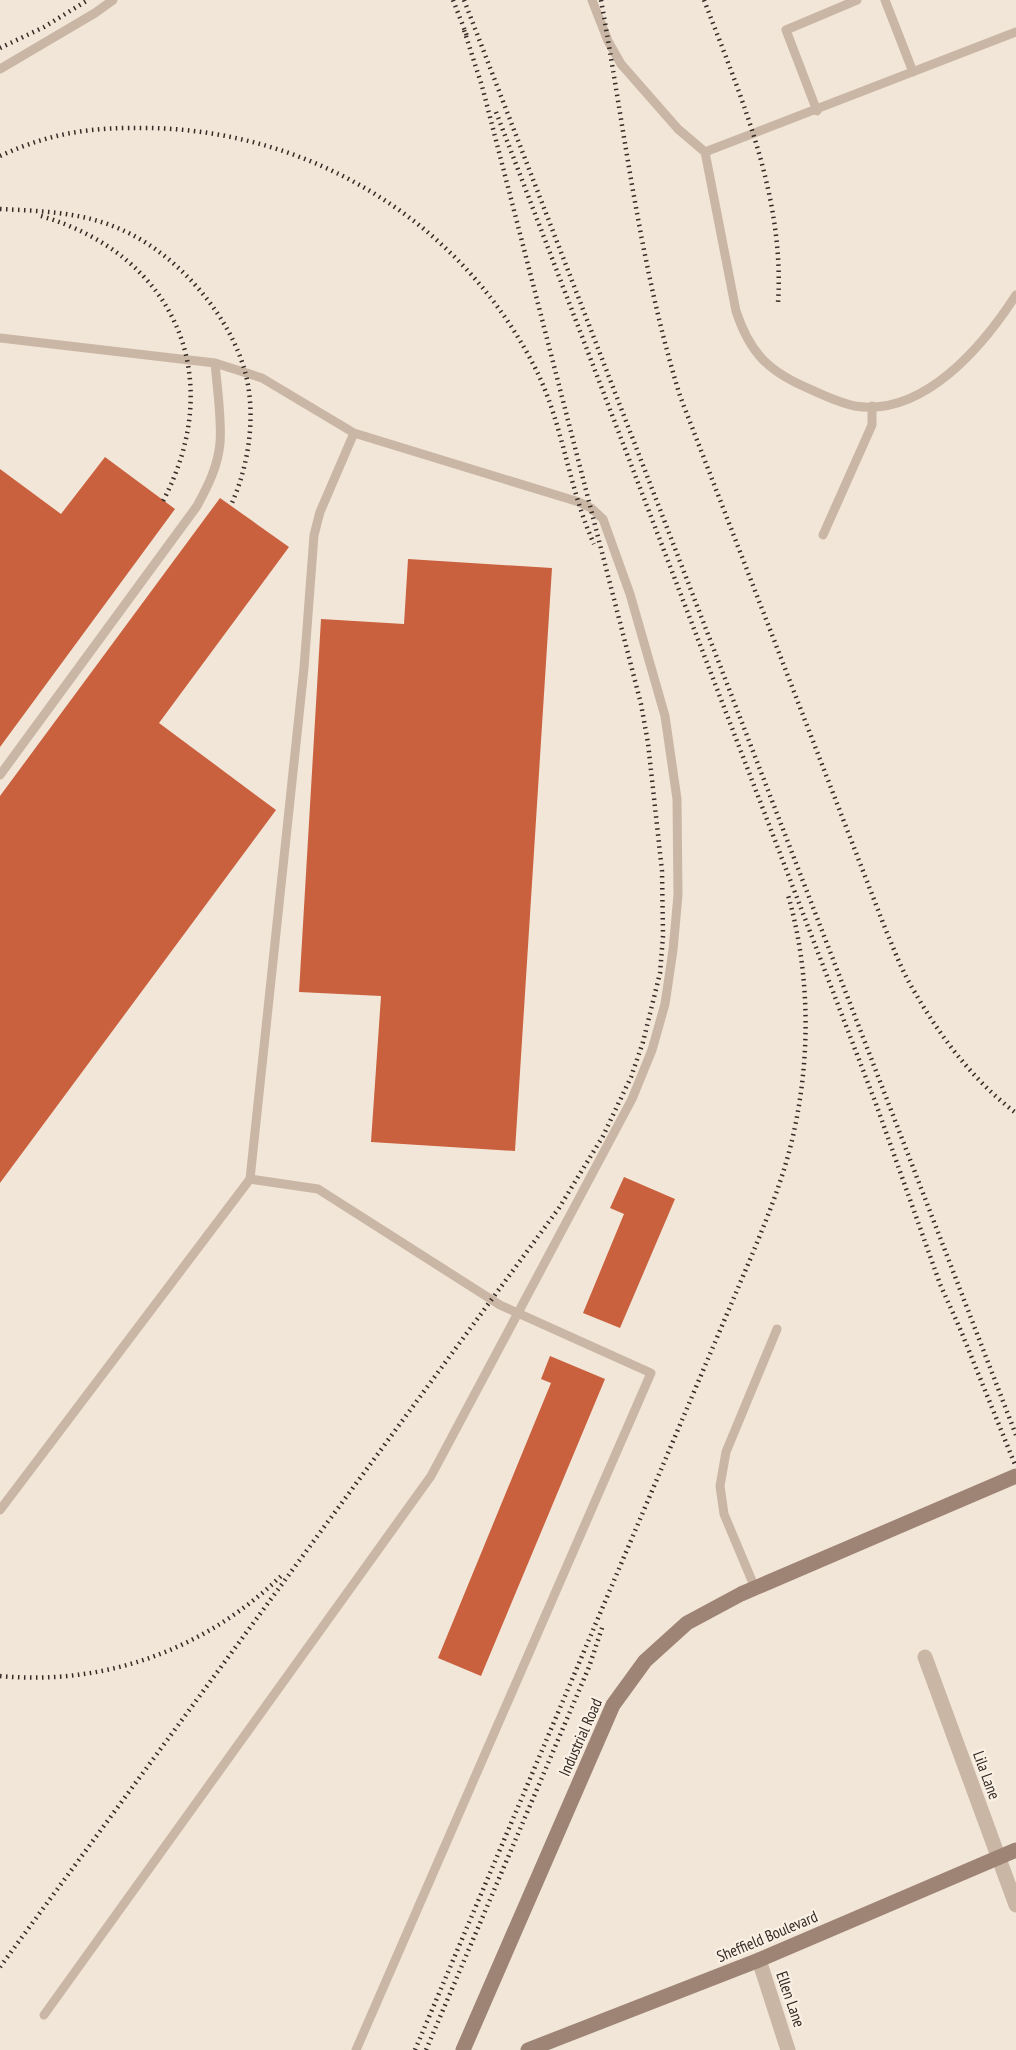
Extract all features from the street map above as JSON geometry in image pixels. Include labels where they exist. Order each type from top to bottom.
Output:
[{"type":"street","name":"Industrial Road","points":[[463,2050],[613,1705],[645,1661],[687,1623],[755,1588],[1016,1476]]},
{"type":"street","name":"Lila Lane","points":[[925,1657],[1016,1905]]},
{"type":"street","name":"Sheffield Boulevard","points":[[528,2050],[759,1960],[1016,1850]]},
{"type":"street","name":"Ellen Lane","points":[[759,1960],[788,2050]]},
{"type":"lane","points":[[0,69],[113,0]]},
{"type":"lane","points":[[592,0],[608,41],[621,64],[678,129],[705,152],[736,311],[743,333],[755,352],[770,367],[801,386],[855,406],[872,406],[908,398],[932,387],[968,358],[999,322],[1016,295]]},
{"type":"lane","points":[[817,111],[786,30],[857,0]]},
{"type":"lane","points":[[885,0],[913,72]]},
{"type":"lane","points":[[705,152],[817,111],[1016,32]]},
{"type":"lane","points":[[0,338],[215,363],[262,378],[354,433],[579,502],[598,514],[606,525],[630,594],[665,716],[677,799],[678,895],[665,1004],[651,1050],[632,1099],[431,1476],[44,2015]]},
{"type":"lane","points":[[0,775],[197,506],[208,485],[216,464],[220,442],[215,363]]},
{"type":"lane","points":[[823,535],[872,425],[872,406]]},
{"type":"lane","points":[[0,1510],[4,1497],[250,1179],[304,668],[314,535],[320,512],[354,433]]},
{"type":"lane","points":[[250,1179],[318,1189],[516,1314],[651,1373],[356,2050]]},
{"type":"lane","points":[[755,1588],[724,1514],[720,1486],[726,1452],[777,1329]]},
{"type":"building","points":[[105,457],[175,509],[0,747],[0,469],[61,514]]},
{"type":"building","points":[[220,498],[289,547],[159,723],[276,810],[0,1183],[0,796]]},
{"type":"building","points":[[408,559],[552,568],[515,1151],[371,1142],[381,996],[299,992],[321,619],[404,624]]},
{"type":"building","points":[[624,1177],[675,1199],[620,1328],[583,1313],[624,1214],[610,1208]]},
{"type":"building","points":[[550,1356],[605,1379],[481,1676],[438,1658],[551,1383],[541,1379]]},
{"type":"railway","points":[[0,48],[44,27],[88,0]]},
{"type":"railway","points":[[453,0],[467,36]]},
{"type":"railway","points":[[464,0],[1016,1435]]},
{"type":"railway","points":[[601,0],[644,249],[654,298],[680,396],[903,970],[932,1020],[956,1054],[984,1085],[1016,1113]]},
{"type":"railway","points":[[704,0],[746,111],[767,186],[775,225],[778,303]]},
{"type":"railway","points":[[0,1967],[559,1208],[603,1136],[631,1077],[643,1042],[660,973],[663,936],[662,871],[648,743],[641,704],[482,86],[464,30]]},
{"type":"railway","points":[[496,112],[876,1104],[940,1284],[1016,1467]]},
{"type":"railway","points":[[0,156],[37,141],[91,130],[150,128],[209,133],[266,146],[321,166],[372,192],[419,225],[462,265],[500,310],[542,382],[558,428],[577,499],[594,544]]},
{"type":"railway","points":[[0,209],[46,212],[106,223],[142,240],[163,255],[202,293],[232,338],[242,361],[248,385],[251,416],[248,447],[237,491],[231,505]]},
{"type":"railway","points":[[41,216],[87,234],[126,260],[156,291],[177,327],[188,367],[190,410],[182,455],[163,501]]},
{"type":"railway","points":[[415,2050],[749,1262],[779,1184],[799,1106],[806,1015],[801,954],[788,895]]},
{"type":"railway","points":[[0,1676],[39,1678],[78,1675],[115,1668],[152,1657],[220,1624],[252,1602],[281,1576]]},
{"type":"railway","points":[[426,2050],[589,1667],[603,1625]]}]
